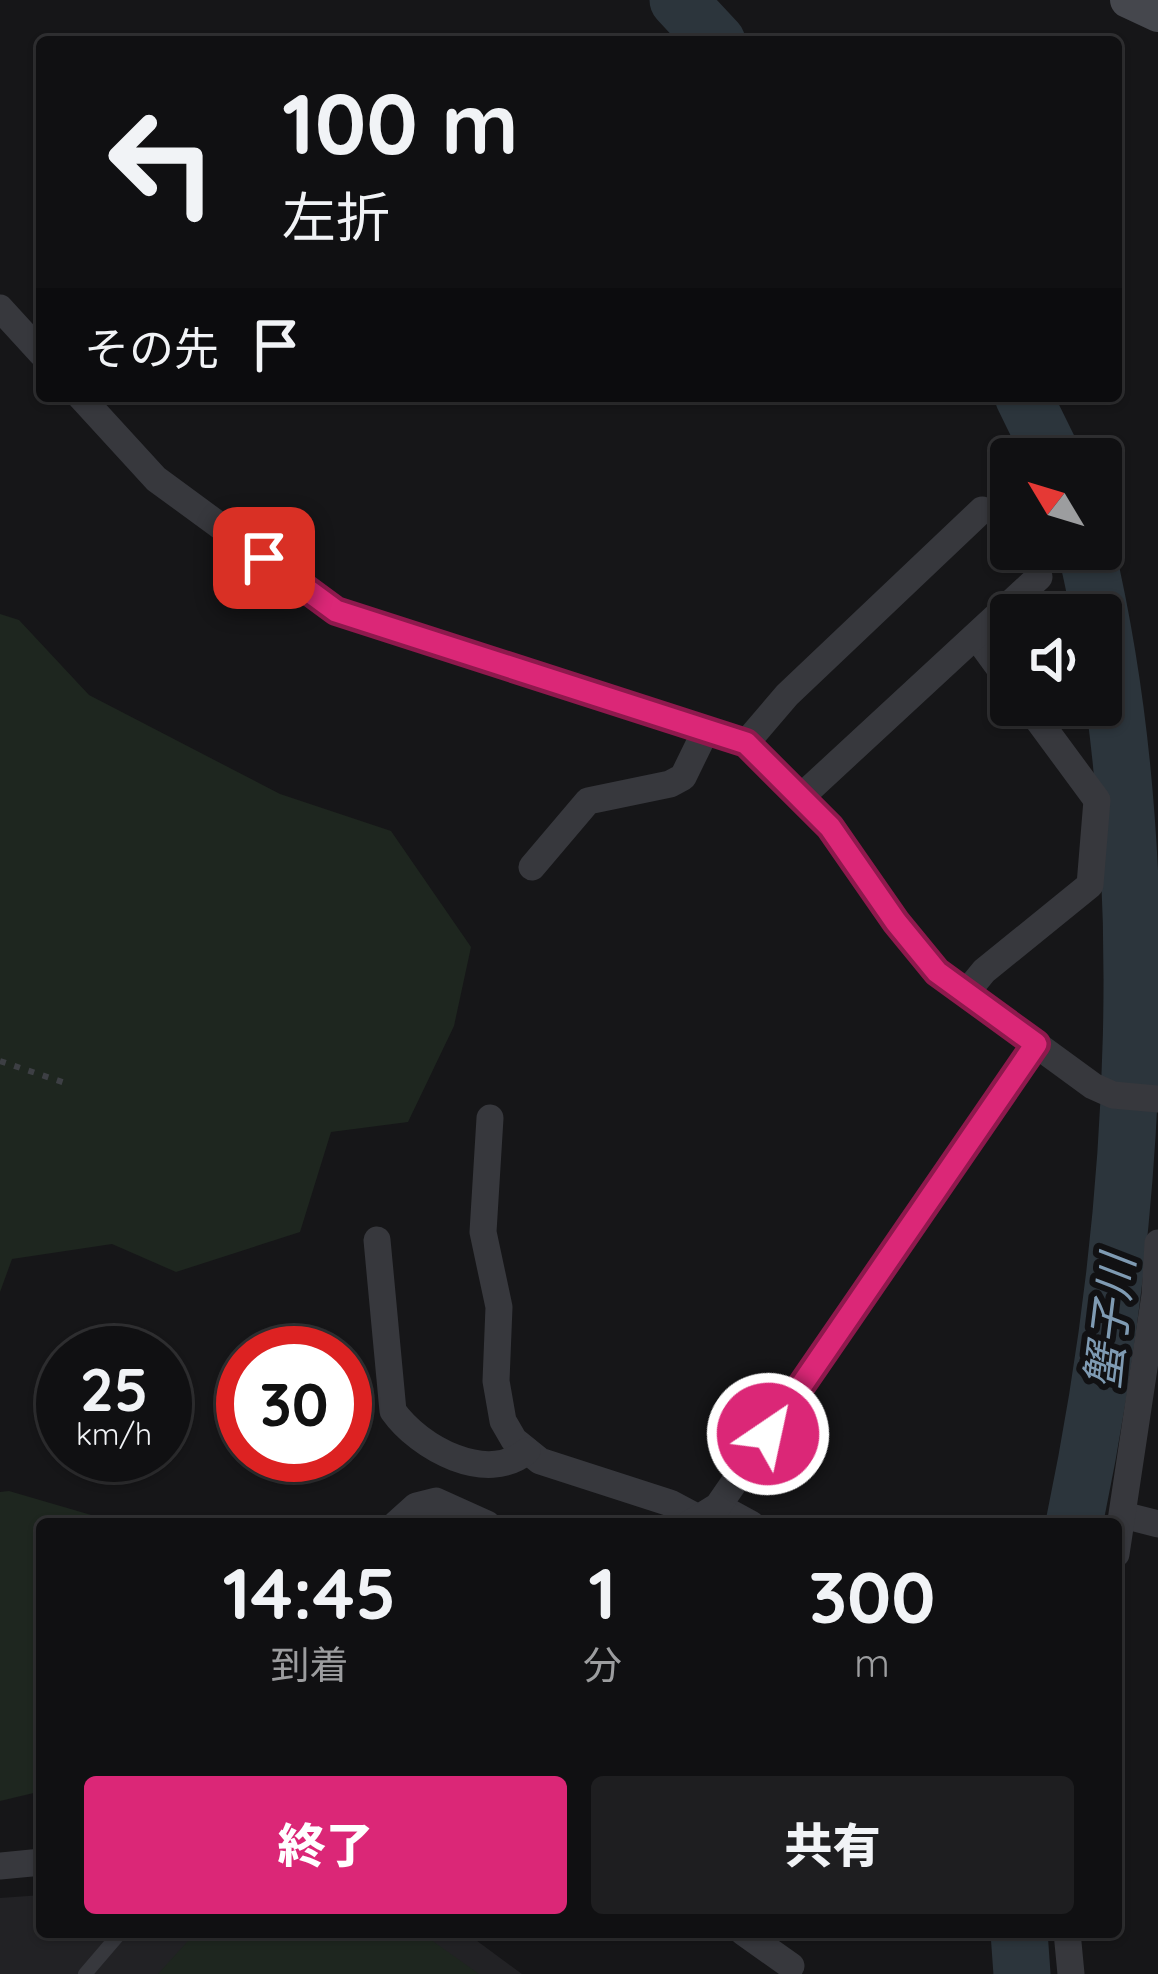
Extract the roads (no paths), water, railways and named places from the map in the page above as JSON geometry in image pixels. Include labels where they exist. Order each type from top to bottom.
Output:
[{"type":"main road","points":[[1128,0],[1158,14]]},
{"type":"street","points":[[0,308],[36,347]]},
{"type":"street","points":[[85,402],[156,479],[336,611],[746,743],[830,827],[937,972],[1093,1086],[1113,1095],[1158,1099]]},
{"type":"street","points":[[746,743],[787,695],[982,510]]},
{"type":"street","points":[[801,797],[1039,577]]},
{"type":"street","points":[[976,636],[990,655]]},
{"type":"street","points":[[966,993],[984,970],[1090,885],[1097,800],[1042,726]]},
{"type":"street","points":[[532,867],[588,801],[670,784],[682,777],[706,730]]},
{"type":"street","points":[[490,1118],[483,1232],[499,1307],[496,1381],[503,1421],[514,1441],[541,1461],[610,1481],[702,1518],[1036,1044]]},
{"type":"street","points":[[377,1240],[393,1411],[400,1422],[428,1446],[478,1463],[496,1467],[527,1451]]},
{"type":"street","points":[[1122,1521],[1158,1243]]},
{"type":"street","points":[[403,1518],[416,1506],[436,1501],[474,1518]]},
{"type":"street","points":[[1123,1515],[1158,1524]]},
{"type":"street","points":[[0,1866],[36,1863]]},
{"type":"street","points":[[751,1938],[791,1966]]},
{"type":"street","points":[[1068,1938],[1071,1974]]},
{"type":"lane","points":[[85,1974],[116,1938]]},
{"type":"waterway","name":"蟹子川","points":[[678,0],[711,36]]},
{"type":"waterway","name":"蟹子川","points":[[1026,402],[1044,438]]},
{"type":"waterway","points":[[1075,1518],[1113,1284],[1131,1035],[1124,788],[1109,667],[1090,570]]},
{"type":"waterway","name":"蟹子川","points":[[1019,1938],[1022,1974]]}]
